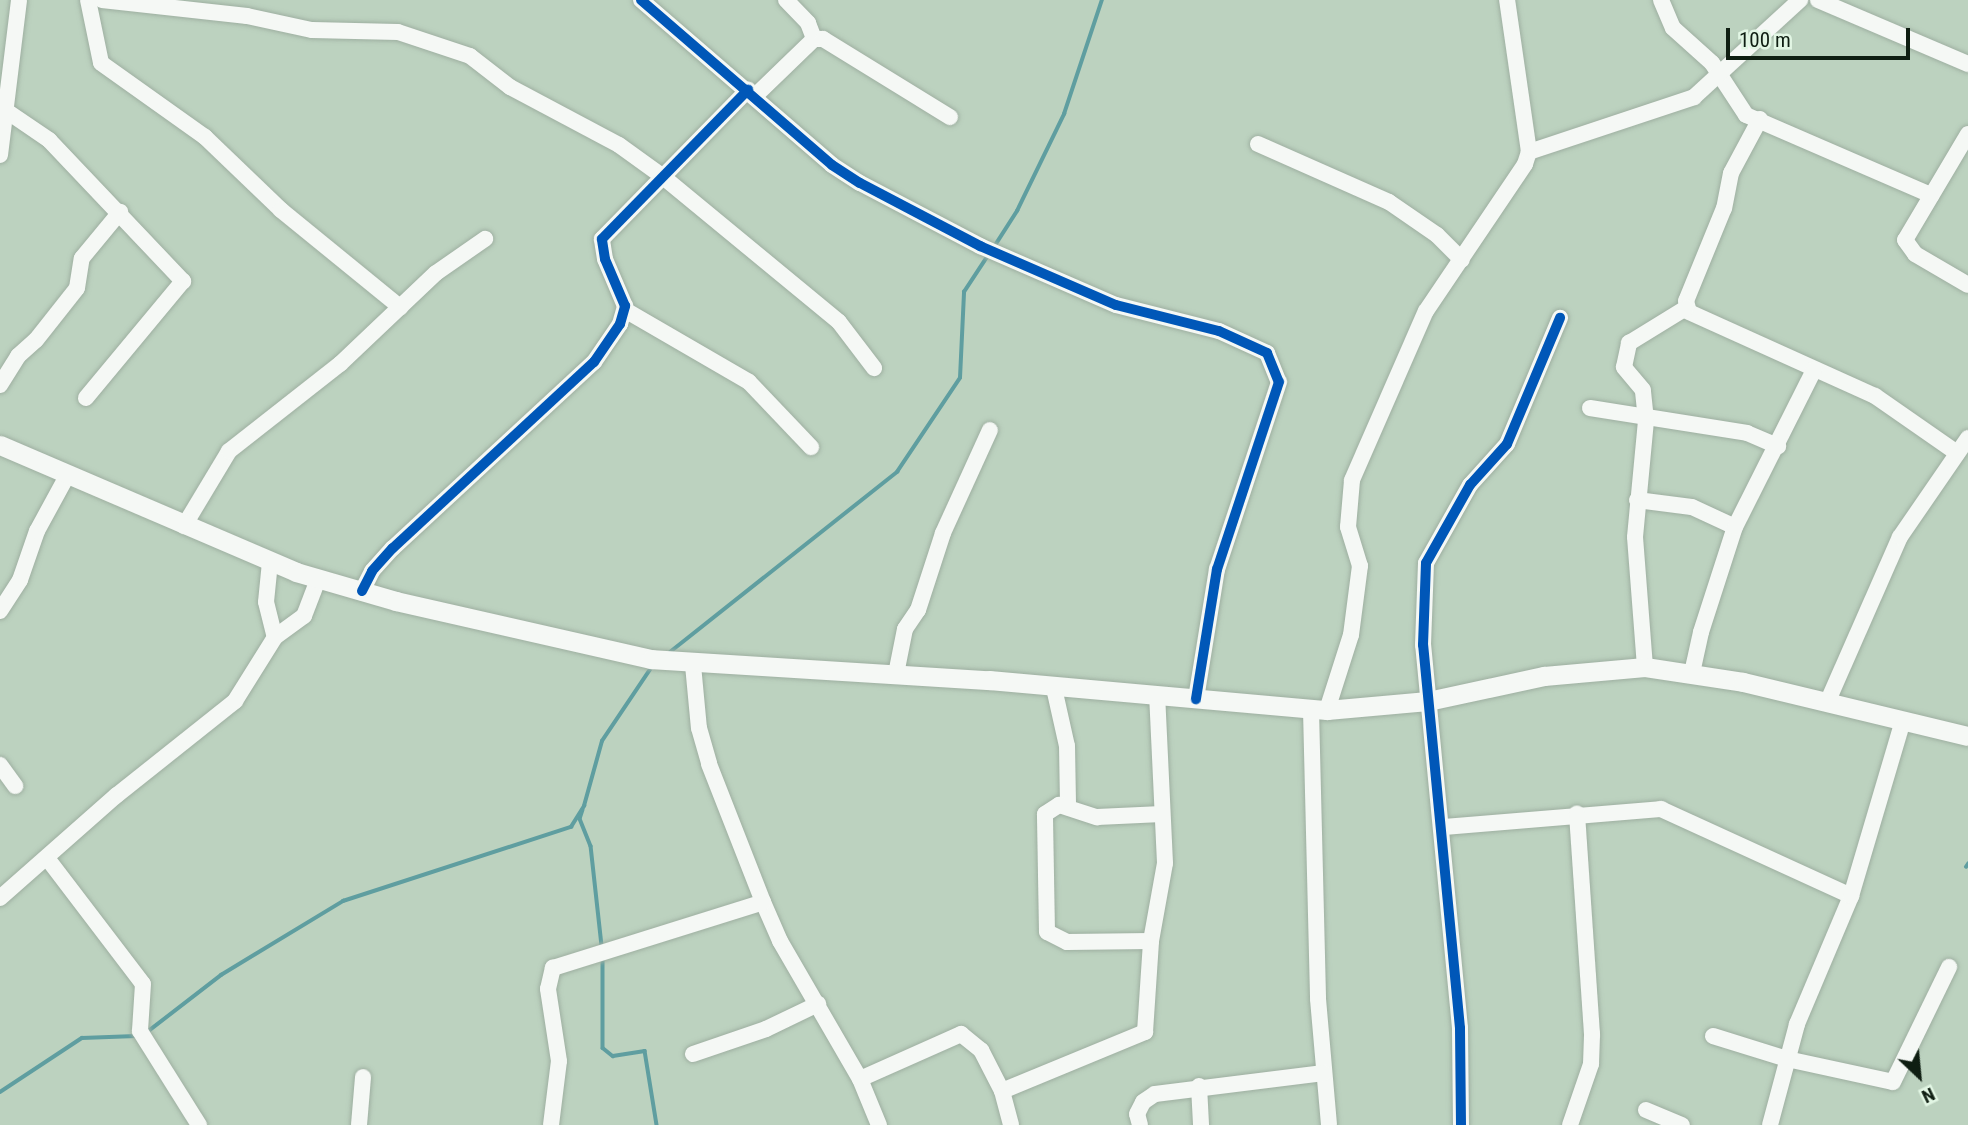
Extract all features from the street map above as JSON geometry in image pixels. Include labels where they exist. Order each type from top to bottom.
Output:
[{"type":"main road","points":[[0,445],[184,526],[318,579],[651,659],[693,664],[896,674],[1319,710],[1428,701],[1544,676],[1644,667],[1692,673],[1968,736]]},
{"type":"street","points":[[0,155],[8,112],[19,0]]},
{"type":"street","points":[[88,0],[101,63],[205,137],[281,210],[400,307]]},
{"type":"street","points":[[102,0],[247,16],[312,30],[398,32],[470,56],[510,87],[619,145],[662,176],[839,322],[874,368]]},
{"type":"street","points":[[641,0],[832,164],[980,246],[1116,305],[1250,341],[1274,363],[1279,382],[1277,393],[1217,569],[1196,699]]},
{"type":"street","points":[[786,0],[808,23],[814,38]]},
{"type":"street","points":[[1329,1125],[1312,853],[1319,710],[1351,635],[1360,566],[1348,527],[1352,480],[1426,311],[1525,164],[1529,152],[1507,0]]},
{"type":"street","points":[[1661,0],[1673,28],[1720,75],[1746,115],[1931,195]]},
{"type":"street","points":[[1529,152],[1672,108],[1709,87],[1800,0]]},
{"type":"street","points":[[1818,0],[1968,64]]},
{"type":"street","points":[[362,591],[368,577],[393,548],[594,362],[620,324],[625,310],[602,239],[662,176],[814,38]]},
{"type":"street","points":[[814,38],[833,43],[950,117]]},
{"type":"street","points":[[8,112],[49,140],[183,281],[86,398]]},
{"type":"street","points":[[1644,667],[1636,580],[1637,500],[1646,420],[1643,390],[1624,367],[1629,343],[1686,308],[1724,208],[1731,173],[1760,119]]},
{"type":"street","points":[[1968,134],[1905,240],[1915,254],[1968,285]]},
{"type":"street","points":[[1258,144],[1389,202],[1437,235],[1462,260]]},
{"type":"street","points":[[0,385],[18,356],[36,340],[78,288],[82,258],[120,212]]},
{"type":"street","points":[[184,526],[229,451],[340,364],[436,273],[485,239]]},
{"type":"street","points":[[1686,308],[1706,323],[1875,396],[1957,453]]},
{"type":"street","points":[[625,310],[750,382],[811,447]]},
{"type":"street","points":[[1461,1125],[1460,1028],[1443,827],[1423,645],[1426,563],[1470,485],[1507,444],[1560,318]]},
{"type":"street","points":[[1692,673],[1701,632],[1735,527],[1814,370]]},
{"type":"street","points":[[1590,408],[1646,420],[1747,433],[1778,446]]},
{"type":"street","points":[[896,674],[905,629],[918,610],[943,533],[990,430]]},
{"type":"street","points":[[1827,704],[1900,537],[1968,438]]},
{"type":"street","points":[[0,611],[20,580],[37,531],[67,476]]},
{"type":"street","points":[[1637,500],[1692,508],[1735,527]]},
{"type":"street","points":[[270,562],[266,602],[275,637]]},
{"type":"street","points":[[0,898],[235,701],[275,637],[304,616],[318,579]]},
{"type":"street","points":[[693,664],[693,691],[709,764],[763,902],[779,941],[860,1079],[879,1125]]},
{"type":"street","points":[[1054,688],[1067,746],[1068,805]]},
{"type":"street","points":[[1002,1091],[1098,1049],[1140,1037],[1145,1032],[1151,940],[1166,863],[1157,696]]},
{"type":"street","points":[[1770,1125],[1797,1024],[1851,896],[1902,721]]},
{"type":"street","points":[[0,765],[15,786]]},
{"type":"street","points":[[1151,940],[1067,942],[1047,932],[1045,814],[1051,807],[1068,805],[1097,817],[1162,814]]},
{"type":"street","points":[[1443,827],[1661,809],[1851,896]]},
{"type":"street","points":[[1570,1125],[1591,1063],[1592,1034],[1577,814]]},
{"type":"street","points":[[47,858],[143,984],[143,1036],[199,1125]]},
{"type":"street","points":[[551,1125],[559,1060],[548,989],[553,968],[763,902]]},
{"type":"street","points":[[1713,1036],[1787,1059],[1893,1082],[1949,967]]},
{"type":"street","points":[[693,1054],[765,1029],[818,1004]]},
{"type":"street","points":[[860,1079],[961,1034],[981,1050],[1002,1091],[1011,1125]]},
{"type":"street","points":[[1140,1125],[1137,1114],[1143,1102],[1155,1094],[1199,1086],[1324,1073]]},
{"type":"street","points":[[359,1125],[363,1077]]},
{"type":"street","points":[[1199,1086],[1201,1125]]},
{"type":"street","points":[[1646,1110],[1682,1125]]},
{"type":"waterway","points":[[994,247],[1017,211],[1064,114],[1102,0]]},
{"type":"waterway","points":[[670,652],[897,472],[960,378],[964,292],[989,254]]},
{"type":"waterway","points":[[146,1033],[221,975],[343,901],[571,827],[584,806],[602,741],[653,665]]},
{"type":"waterway","points":[[583,810],[580,819],[591,846],[602,946]]},
{"type":"waterway","points":[[603,957],[603,1048],[613,1056],[645,1051],[657,1125]]},
{"type":"waterway","points":[[0,1092],[82,1038],[136,1036]]},
{"type":"cycle path","points":[[641,0],[832,165],[860,183],[980,246],[1116,305],[1219,331],[1267,353],[1279,382],[1217,569],[1196,699]]},
{"type":"cycle path","points":[[362,591],[372,571],[393,548],[594,362],[620,324],[625,306],[605,259],[602,239],[748,90]]},
{"type":"cycle path","points":[[1461,1125],[1460,1028],[1423,645],[1426,563],[1470,485],[1507,444],[1560,318]]}]
